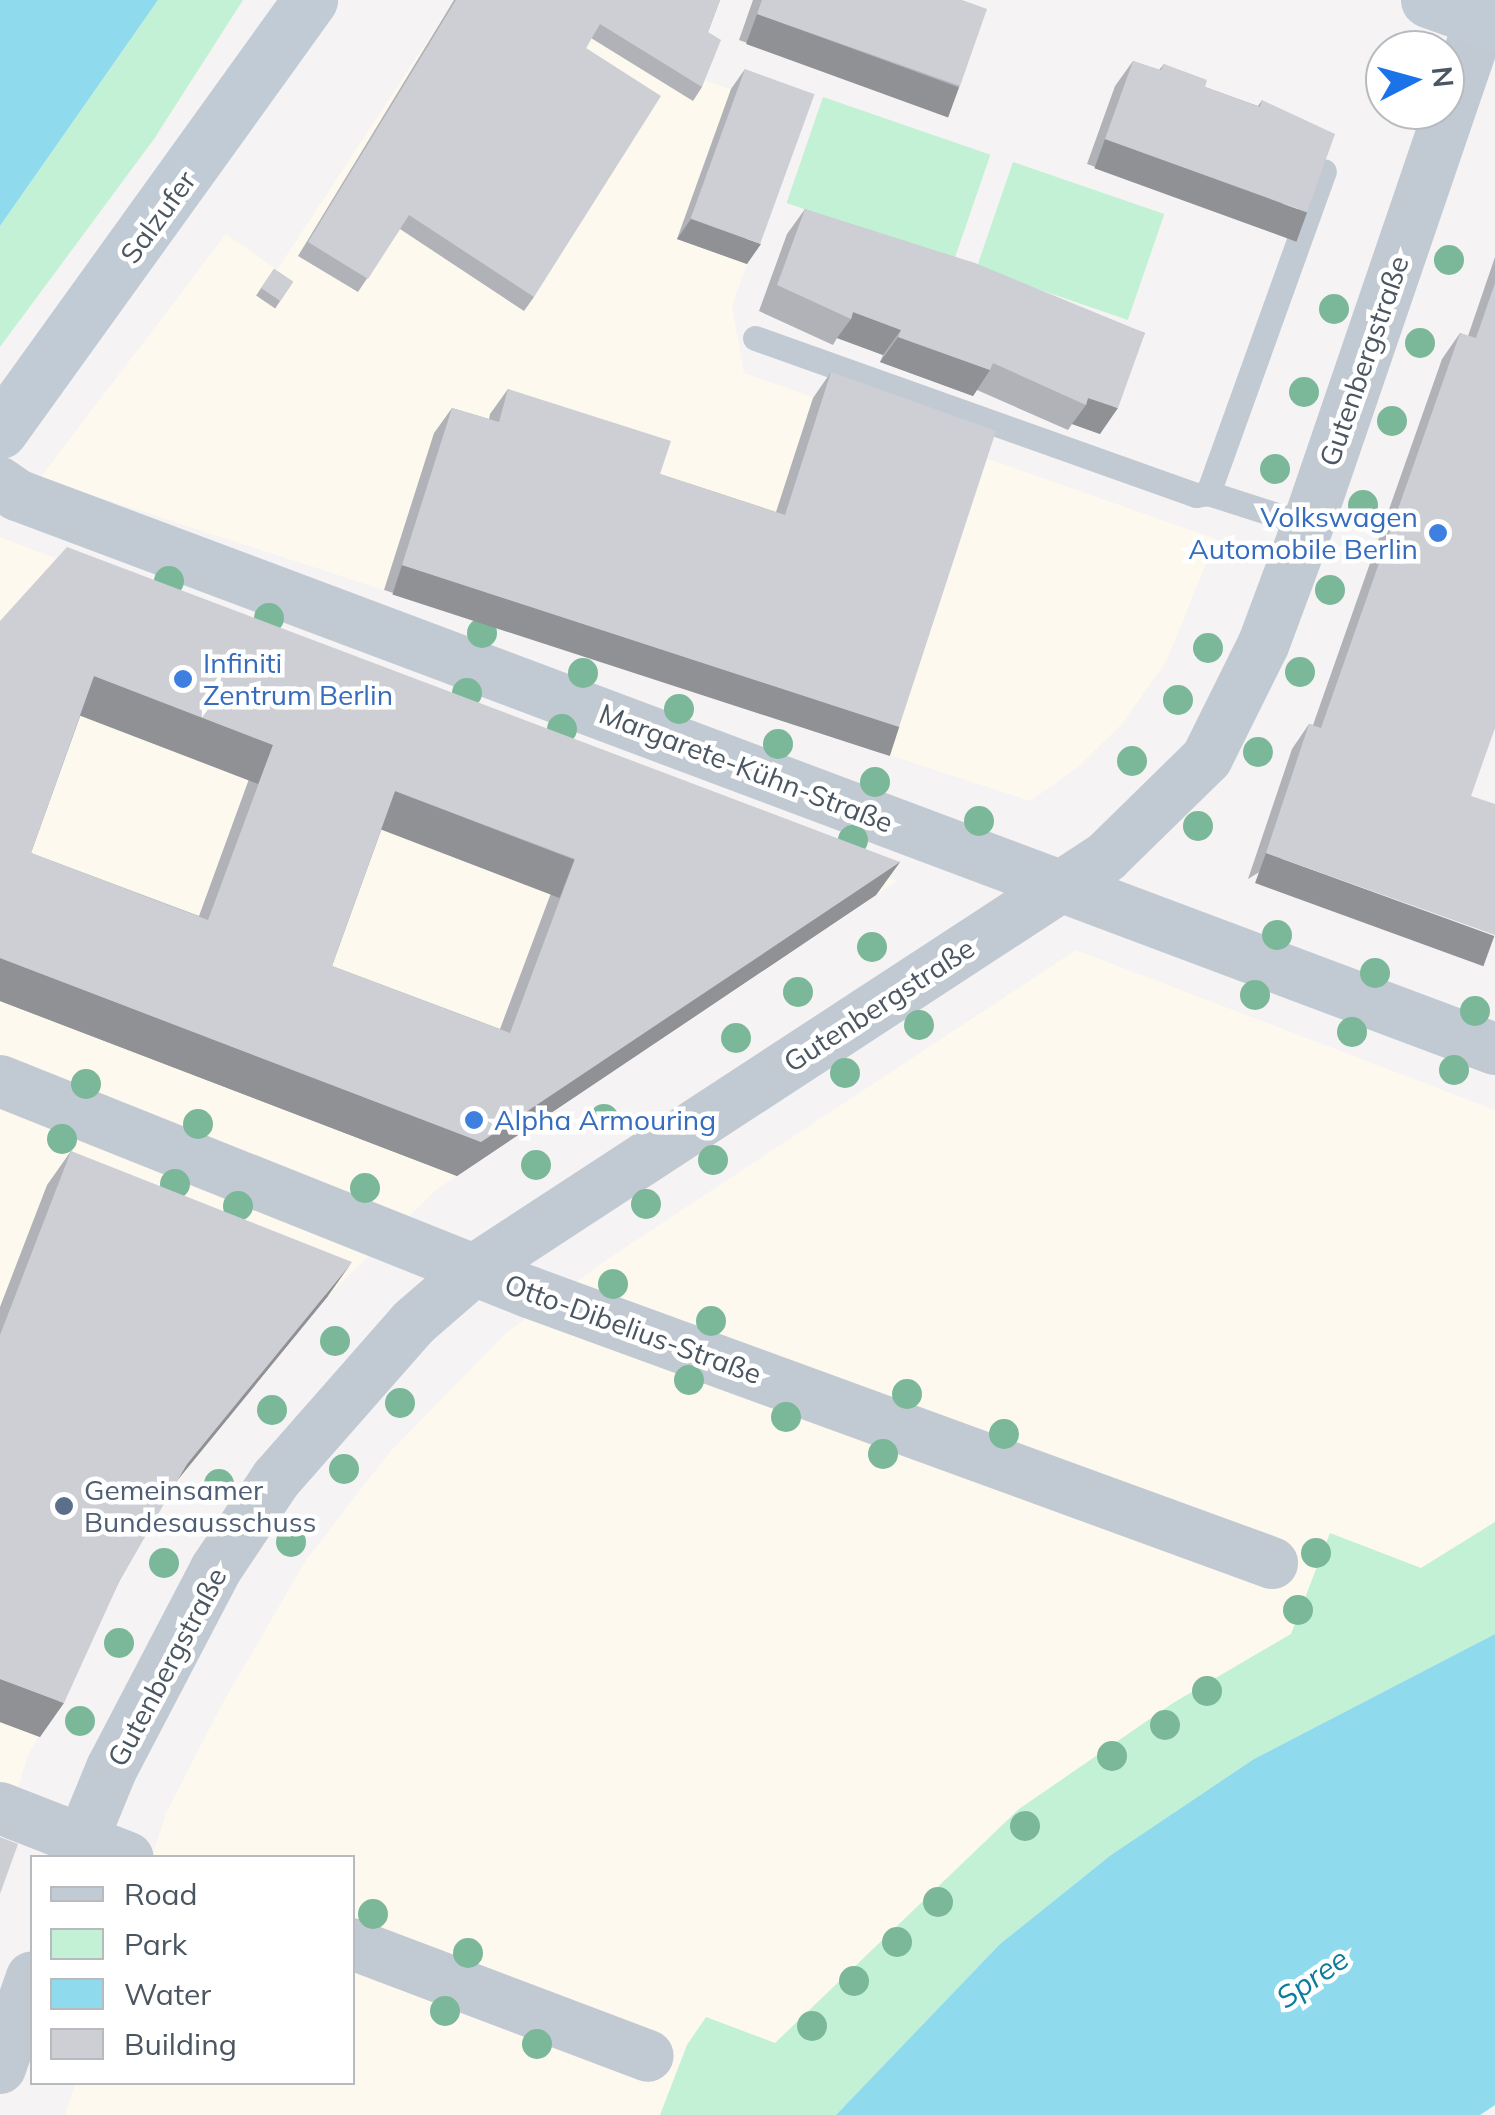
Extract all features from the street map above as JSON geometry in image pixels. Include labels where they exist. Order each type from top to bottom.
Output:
[{"type":"street","name":"Salzufer","points":[[0,431],[310,0]]},
{"type":"street","points":[[1428,0],[1488,14]]},
{"type":"street","name":"Gutenbergstraße","points":[[95,1852],[216,1569],[276,1479],[355,1384],[474,1270],[1124,842],[1207,758],[1264,644],[1488,14]]},
{"type":"street","name":"Margarete-Kühn-Straße","points":[[0,483],[16,496],[1495,1049]]},
{"type":"street","name":"Otto-Dibelius-Straße","points":[[2,1088],[474,1270],[1272,1563]]},
{"type":"street","points":[[0,1808],[95,1852]]},
{"type":"street","points":[[355,1945],[648,2056]]},
{"type":"street","points":[[0,2068],[30,1983]]},
{"type":"lane","points":[[1208,493],[1324,171]]},
{"type":"lane","points":[[756,338],[1196,495],[1208,493],[1308,525]]},
{"type":"shaded area","points":[[454,0],[716,0],[698,45],[702,79],[801,114],[732,306],[744,373],[1216,539],[1166,662],[1121,725],[1078,767],[1030,801],[40,478],[226,234],[277,270]]},
{"type":"shaded area","points":[[0,537],[897,881],[436,1190],[328,1296],[249,1384],[145,1528],[27,1758],[0,1849]]},
{"type":"shaded area","points":[[1076,950],[1495,1110],[1495,1522],[1421,1568],[1330,1534],[1291,1634],[1173,1704],[1019,1809],[775,2043],[687,2045],[660,2115],[65,2115],[75,2085],[355,2085],[355,1855],[153,1855],[166,1813],[221,1706],[306,1560],[388,1454],[506,1333],[609,1258]]},
{"type":"green space","points":[[158,0],[243,0],[154,139],[0,347],[0,226]]},
{"type":"green space","points":[[823,97],[990,155],[954,261],[787,203]]},
{"type":"green space","points":[[1013,162],[1164,214],[1128,320],[977,268]]},
{"type":"green space","points":[[1495,1522],[1495,1634],[1254,1759],[1111,1855],[1000,1944],[836,2115],[660,2115],[687,2045],[706,2017],[775,2043],[1019,1809],[1173,1703],[1291,1634],[1330,1533],[1421,1568]]},
{"type":"water","points":[[0,0],[158,0],[0,226]]},
{"type":"water","name":"Spree","points":[[1495,1634],[1495,2105],[1480,2115],[836,2115],[1000,1944],[1111,1855],[1254,1759]]},
{"type":"building","points":[[456,0],[720,0],[708,32],[721,40],[702,87],[600,24],[586,48],[661,96],[534,297],[409,215],[368,279],[308,242]]},
{"type":"building","points":[[762,0],[962,0],[987,9],[960,86],[757,14]]},
{"type":"building","points":[[1133,61],[1161,70],[1164,64],[1207,80],[1205,87],[1260,107],[1262,100],[1335,134],[1307,212],[1105,139]]},
{"type":"building","points":[[745,69],[815,94],[760,244],[691,218]]},
{"type":"building","points":[[805,209],[975,263],[1145,333],[1118,408],[1088,398],[1086,405],[993,363],[990,370],[898,337],[901,330],[853,312],[851,319],[777,285]]},
{"type":"building","points":[[274,269],[293,282],[280,301],[261,288]]},
{"type":"building","name":"Volkswagen Automobile Berlin","points":[[1495,283],[1495,728],[1471,796],[1495,804],[1495,935],[1266,853],[1309,724],[1321,728],[1460,333],[1476,338]]},
{"type":"building","points":[[831,372],[996,431],[899,727],[402,565],[452,408],[499,422],[508,389],[671,441],[660,474],[785,515]]},
{"type":"building","points":[[67,547],[900,862],[481,1142],[0,958],[0,621]],"holes":[[[94,676],[273,745],[208,920],[31,853]],[[395,791],[575,859],[510,1033],[332,966]]]},
{"type":"building","points":[[71,1151],[352,1262],[187,1464],[120,1580],[64,1703],[0,1679],[0,1335]]},
{"type":"building","points":[[0,1837],[18,1844],[0,1894]]},
{"type":"place","name":"Volkswagen Automobile Berlin","points":[[1438,533]]},
{"type":"place","name":"Infiniti Zentrum Berlin","points":[[183,679]]},
{"type":"place","name":"Alpha Armouring","points":[[474,1120]]},
{"type":"place","name":"Gemeinsamer Bundesausschuss","points":[[64,1506]]}]
